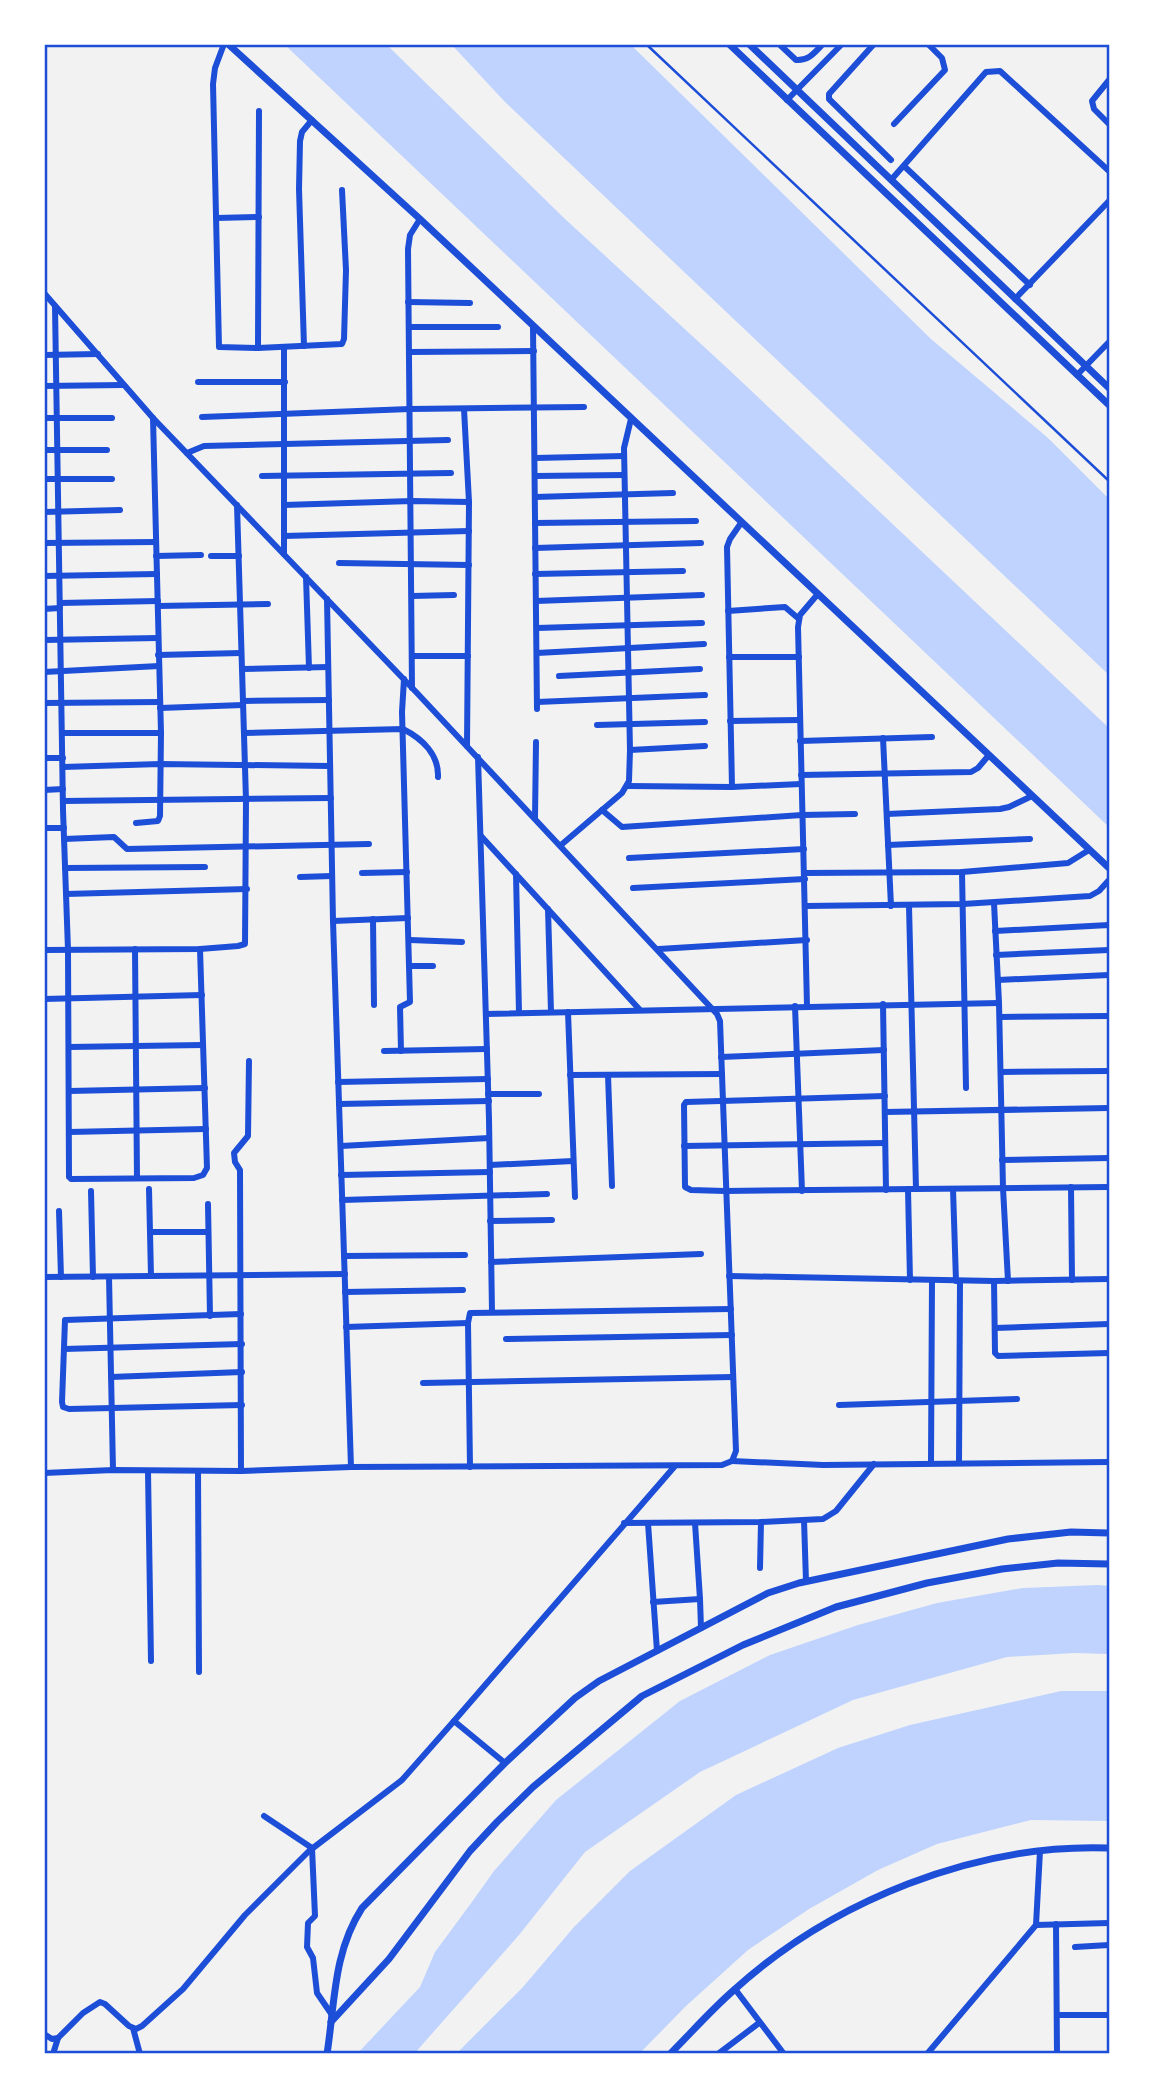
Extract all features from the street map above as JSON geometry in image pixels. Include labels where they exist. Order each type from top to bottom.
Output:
[{"type":"street","points":[[342,191],[346,271],[344,342],[340,345],[222,349],[218,345],[214,76],[226,44],[420,219],[1109,868]]},
{"type":"street","points":[[729,44],[1109,405]]},
{"type":"street","points":[[749,44],[1109,388]]},
{"type":"street","points":[[779,44],[796,60],[802,61],[823,44]]},
{"type":"street","points":[[787,100],[842,44]]},
{"type":"street","points":[[874,44],[835,85],[829,99],[891,160]]},
{"type":"street","points":[[894,124],[945,69],[942,58],[928,44]]},
{"type":"street","points":[[891,180],[986,72],[994,70],[1000,71],[1109,171]]},
{"type":"street","points":[[1109,79],[1092,101],[1094,109],[1109,124]]},
{"type":"street","points":[[258,348],[259,111]]},
{"type":"street","points":[[304,346],[300,141],[302,132],[312,120]]},
{"type":"street","points":[[904,166],[1030,285]]},
{"type":"street","points":[[1016,299],[1109,201]]},
{"type":"street","points":[[216,218],[259,216]]},
{"type":"street","points":[[412,688],[408,242],[420,219]]},
{"type":"street","points":[[45,295],[153,418],[404,679],[714,1009],[720,1021],[736,1451],[732,1461]]},
{"type":"street","points":[[408,302],[470,303]]},
{"type":"street","points":[[55,306],[70,1179],[204,1175],[207,1168],[200,948]]},
{"type":"street","points":[[409,327],[498,327]]},
{"type":"street","points":[[533,327],[537,706],[705,695]]},
{"type":"street","points":[[1077,375],[1109,342]]},
{"type":"street","points":[[284,347],[284,554]]},
{"type":"street","points":[[409,352],[534,351]]},
{"type":"street","points":[[44,355],[98,354]]},
{"type":"street","points":[[198,382],[285,382]]},
{"type":"street","points":[[44,386],[123,385]]},
{"type":"street","points":[[202,417],[410,409],[583,407]]},
{"type":"street","points":[[464,410],[469,502],[467,746]]},
{"type":"street","points":[[44,418],[112,418]]},
{"type":"street","points":[[136,822],[159,820],[160,798],[153,418]]},
{"type":"street","points":[[628,786],[630,725],[624,447],[631,419]]},
{"type":"street","points":[[187,453],[204,446],[448,440]]},
{"type":"street","points":[[44,450],[107,450]]},
{"type":"street","points":[[535,458],[624,456]]},
{"type":"street","points":[[262,476],[452,473]]},
{"type":"street","points":[[535,475],[624,475]]},
{"type":"street","points":[[44,479],[113,479]]},
{"type":"street","points":[[535,497],[673,493]]},
{"type":"street","points":[[284,506],[412,501],[469,502]]},
{"type":"street","points":[[44,950],[200,948],[241,946],[246,941],[246,800],[237,505]]},
{"type":"street","points":[[44,512],[120,510]]},
{"type":"street","points":[[535,523],[696,521]]},
{"type":"street","points":[[732,787],[727,547],[741,523]]},
{"type":"street","points":[[284,536],[469,531]]},
{"type":"street","points":[[44,543],[156,542]]},
{"type":"street","points":[[535,548],[701,543]]},
{"type":"street","points":[[156,555],[201,555]]},
{"type":"street","points":[[211,556],[239,556]]},
{"type":"street","points":[[339,563],[469,565]]},
{"type":"street","points":[[535,574],[683,571]]},
{"type":"street","points":[[44,576],[157,574]]},
{"type":"street","points":[[306,577],[309,668]]},
{"type":"street","points":[[412,596],[454,595]]},
{"type":"street","points":[[536,601],[702,595]]},
{"type":"street","points":[[807,1006],[799,619],[817,595]]},
{"type":"street","points":[[327,598],[333,921],[351,1467]]},
{"type":"street","points":[[44,609],[60,606],[268,604]]},
{"type":"street","points":[[728,611],[785,607],[799,619]]},
{"type":"street","points":[[537,628],[702,623]]},
{"type":"street","points":[[44,640],[158,638]]},
{"type":"street","points":[[537,653],[704,644]]},
{"type":"street","points":[[158,655],[241,653]]},
{"type":"street","points":[[412,656],[468,656]]},
{"type":"street","points":[[729,657],[799,657]]},
{"type":"street","points":[[44,672],[159,666]]},
{"type":"street","points":[[242,669],[328,667]]},
{"type":"street","points":[[559,676],[700,669]]},
{"type":"street","points":[[401,1051],[400,1007],[410,1002],[404,679]]},
{"type":"street","points":[[44,703],[160,705],[329,700]]},
{"type":"street","points":[[730,721],[800,720]]},
{"type":"street","points":[[597,725],[705,722]]},
{"type":"street","points":[[244,733],[403,729],[414,734],[436,757],[438,777]]},
{"type":"street","points":[[62,733],[160,733]]},
{"type":"street","points":[[800,741],[932,737]]},
{"type":"street","points":[[883,738],[891,906]]},
{"type":"street","points":[[535,818],[536,743]]},
{"type":"street","points":[[630,750],[705,746]]},
{"type":"street","points":[[801,775],[971,772],[989,755]]},
{"type":"street","points":[[478,757],[492,1312]]},
{"type":"street","points":[[44,758],[63,758]]},
{"type":"street","points":[[63,767],[160,764],[330,766]]},
{"type":"street","points":[[561,845],[628,786],[732,787],[801,784]]},
{"type":"street","points":[[44,790],[63,789]]},
{"type":"street","points":[[887,814],[1000,809],[1032,796]]},
{"type":"street","points":[[63,801],[331,798]]},
{"type":"street","points":[[602,810],[622,827],[855,814]]},
{"type":"street","points":[[44,828],[64,828]]},
{"type":"street","points":[[480,835],[640,1010]]},
{"type":"street","points":[[64,839],[113,837],[127,849],[369,844]]},
{"type":"street","points":[[888,845],[1030,839]]},
{"type":"street","points":[[629,858],[804,849]]},
{"type":"street","points":[[633,888],[890,871],[962,872],[1068,863],[1089,850]]},
{"type":"street","points":[[65,868],[205,867]]},
{"type":"street","points":[[362,873],[407,872]]},
{"type":"street","points":[[962,872],[966,1088]]},
{"type":"street","points":[[516,874],[519,1013]]},
{"type":"street","points":[[300,877],[332,876]]},
{"type":"street","points":[[806,906],[909,906],[1090,896],[1109,880]]},
{"type":"street","points":[[66,894],[247,889]]},
{"type":"street","points":[[994,903],[1007,1281]]},
{"type":"street","points":[[909,906],[914,1112],[910,1280]]},
{"type":"street","points":[[548,909],[551,1012]]},
{"type":"street","points":[[333,921],[408,918]]},
{"type":"street","points":[[373,919],[374,1005]]},
{"type":"street","points":[[995,931],[1109,925]]},
{"type":"street","points":[[410,940],[462,942]]},
{"type":"street","points":[[659,950],[807,940]]},
{"type":"street","points":[[135,949],[137,1178]]},
{"type":"street","points":[[996,955],[1109,950]]},
{"type":"street","points":[[410,966],[433,966]]},
{"type":"street","points":[[998,980],[1109,975]]},
{"type":"street","points":[[44,999],[202,995]]},
{"type":"street","points":[[486,1014],[999,1003]]},
{"type":"street","points":[[883,1004],[886,1189]]},
{"type":"street","points":[[795,1006],[802,1191]]},
{"type":"street","points":[[568,1012],[575,1197]]},
{"type":"street","points":[[1000,1017],[1109,1016]]},
{"type":"street","points":[[69,1047],[203,1045]]},
{"type":"street","points":[[384,1051],[487,1049]]},
{"type":"street","points":[[721,1057],[884,1050]]},
{"type":"street","points":[[241,1471],[240,1170],[234,1153],[248,1136],[249,1061]]},
{"type":"street","points":[[1001,1072],[1109,1072]]},
{"type":"street","points":[[570,1075],[722,1074]]},
{"type":"street","points":[[608,1075],[612,1186]]},
{"type":"street","points":[[338,1082],[488,1079]]},
{"type":"street","points":[[69,1091],[205,1088]]},
{"type":"street","points":[[339,1104],[539,1094]]},
{"type":"street","points":[[884,1096],[685,1103],[686,1189],[802,1191],[1109,1187]]},
{"type":"street","points":[[885,1112],[1109,1108]]},
{"type":"street","points":[[69,1132],[206,1129]]},
{"type":"street","points":[[341,1146],[489,1138]]},
{"type":"street","points":[[684,1146],[885,1143]]},
{"type":"street","points":[[1002,1160],[1109,1158]]},
{"type":"street","points":[[341,1175],[490,1169],[573,1161]]},
{"type":"street","points":[[1072,1187],[1072,1280]]},
{"type":"street","points":[[149,1189],[151,1276]]},
{"type":"street","points":[[953,1189],[958,1281],[959,1463]]},
{"type":"street","points":[[91,1191],[93,1277]]},
{"type":"street","points":[[342,1200],[547,1194]]},
{"type":"street","points":[[208,1204],[210,1317]]},
{"type":"street","points":[[60,1211],[61,1277]]},
{"type":"street","points":[[490,1221],[552,1220]]},
{"type":"street","points":[[151,1232],[208,1232]]},
{"type":"street","points":[[491,1262],[701,1254]]},
{"type":"street","points":[[344,1256],[465,1255]]},
{"type":"street","points":[[44,1277],[345,1274]]},
{"type":"street","points":[[729,1276],[958,1281],[1109,1279]]},
{"type":"street","points":[[109,1277],[113,1470]]},
{"type":"street","points":[[931,1463],[932,1280]]},
{"type":"street","points":[[994,1281],[995,1353],[998,1356],[1109,1353]]},
{"type":"street","points":[[345,1292],[463,1290]]},
{"type":"street","points":[[470,1466],[470,1313],[731,1309]]},
{"type":"street","points":[[241,1314],[65,1320],[63,1407],[242,1405]]},
{"type":"street","points":[[346,1327],[468,1323]]},
{"type":"street","points":[[995,1328],[1109,1324]]},
{"type":"street","points":[[506,1339],[732,1335]]},
{"type":"street","points":[[64,1349],[242,1344]]},
{"type":"street","points":[[111,1377],[242,1372]]},
{"type":"street","points":[[423,1382],[733,1377]]},
{"type":"street","points":[[839,1405],[1017,1399]]},
{"type":"street","points":[[44,1473],[351,1467],[675,1466],[722,1465],[732,1461],[874,1464],[1109,1462]]},
{"type":"street","points":[[624,1523],[823,1519],[832,1515],[874,1464]]},
{"type":"street","points":[[133,2028],[142,2026],[183,1989],[245,1915],[312,1849],[402,1780],[675,1466]]},
{"type":"street","points":[[148,1471],[151,1661]]},
{"type":"street","points":[[198,1471],[199,1672]]},
{"type":"street","points":[[804,1520],[806,1581]]},
{"type":"street","points":[[695,1522],[701,1628]]},
{"type":"street","points":[[760,1568],[761,1522]]},
{"type":"street","points":[[648,1523],[657,1651]]},
{"type":"street","points":[[327,2054],[333,1988],[340,1955],[362,1908],[505,1763],[575,1698],[608,1676],[768,1593],[806,1581],[1008,1539],[1071,1532],[1109,1533]]},
{"type":"street","points":[[331,2019],[388,1959],[470,1851],[497,1822],[533,1787],[642,1696],[743,1645],[836,1608],[927,1583],[1002,1569],[1058,1563],[1109,1564]]},
{"type":"street","points":[[653,1602],[700,1599]]},
{"type":"street","points":[[454,1721],[505,1763]]},
{"type":"street","points":[[264,1816],[312,1849]]},
{"type":"street","points":[[670,2054],[735,1989],[808,1934],[879,1896],[974,1862],[1040,1851],[1109,1848]]},
{"type":"street","points":[[312,1849],[315,1916],[307,1923],[307,1947],[313,1958],[317,1993],[331,2019]]},
{"type":"street","points":[[927,2054],[1036,1925],[1040,1851]]},
{"type":"street","points":[[1036,1925],[1109,1923]]},
{"type":"street","points":[[1056,1924],[1058,2054]]},
{"type":"street","points":[[1075,1947],[1109,1945]]},
{"type":"street","points":[[735,1989],[783,2054]]},
{"type":"street","points":[[53,2054],[58,2038],[83,2013],[100,2002],[133,2028],[141,2054]]},
{"type":"street","points":[[1057,2015],[1109,2015]]},
{"type":"street","points":[[718,2054],[758,2023]]},
{"type":"street","points":[[44,2035],[52,2039],[58,2038]]},
{"type":"lane","points":[[646,44],[1109,481]]},
{"type":"water","points":[[284,44],[386,44],[564,218],[1109,728],[1109,827]]},
{"type":"water","points":[[451,44],[630,44],[931,339],[1048,438],[1109,499],[1109,675],[505,102]]},
{"type":"water","points":[[1109,1586],[1109,1654],[1007,1657],[853,1700],[700,1772],[585,1852],[519,1935],[414,2054],[357,2054],[420,1987],[435,1952],[494,1871],[556,1800],[680,1701],[770,1655],[858,1625],[937,1603],[1023,1588]]},
{"type":"water","points":[[1061,1691],[1109,1691],[1109,1821],[1031,1820],[937,1844],[878,1870],[809,1909],[748,1950],[686,2006],[639,2054],[456,2054],[523,1987],[574,1927],[630,1871],[736,1795],[838,1748],[910,1725]]}]
